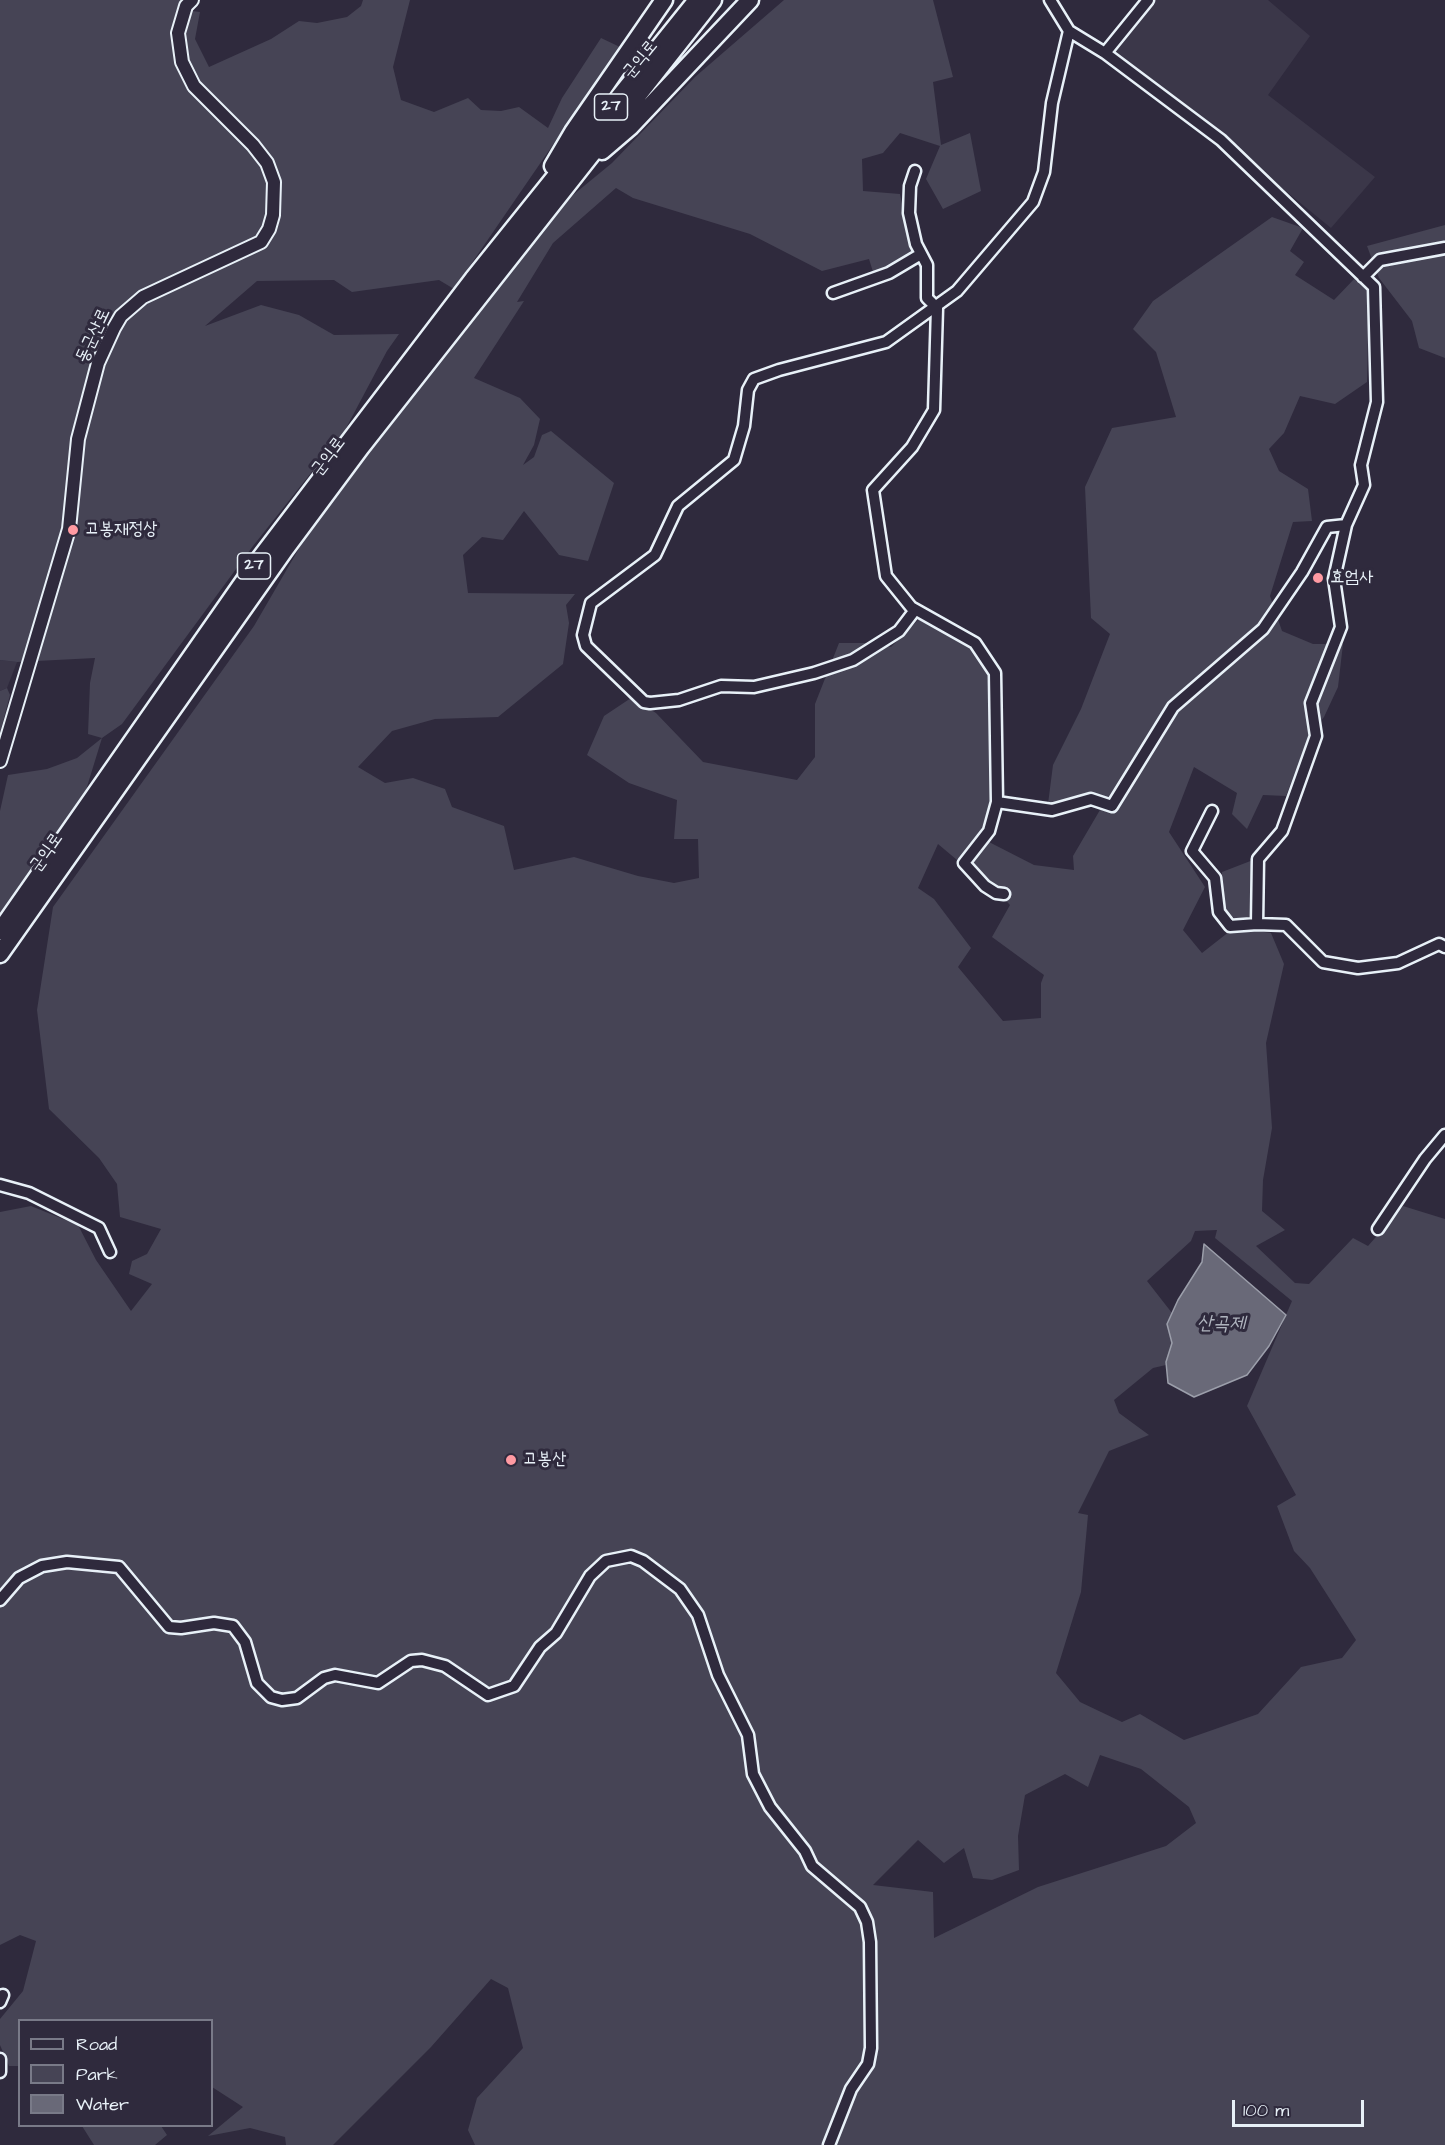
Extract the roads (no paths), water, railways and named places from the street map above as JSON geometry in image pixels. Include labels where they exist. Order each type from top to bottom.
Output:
[{"type":"highway","points":[[526,214],[573,132],[664,0]]},
{"type":"highway","name":"군익로","points":[[0,931],[258,561],[526,214],[697,0]]},
{"type":"highway","name":"군익로","points":[[0,954],[286,548],[570,179],[713,0]]},
{"type":"highway","points":[[570,179],[630,127],[750,0]]},
{"type":"street","name":"동군산로","points":[[0,761],[69,529],[78,439],[98,363],[114,328],[121,316],[143,297],[261,242],[269,229],[273,215],[274,182],[267,163],[253,145],[194,86],[182,62],[178,33],[186,6],[192,0]]},
{"type":"street","points":[[1050,0],[1070,31],[1105,53],[1221,140],[1374,287],[1377,402],[1361,465],[1364,485],[1346,525],[1334,579],[1341,627],[1311,703],[1316,736],[1282,831],[1258,859],[1257,924]]},
{"type":"street","points":[[1105,53],[1148,0]]},
{"type":"street","points":[[915,610],[899,631],[854,660],[814,673],[754,687],[721,686],[679,700],[650,703],[644,702],[586,646],[583,635],[591,603],[655,555],[678,506],[734,460],[744,426],[748,390],[754,379],[779,370],[886,342],[937,308],[957,291],[1033,202],[1044,172],[1052,103],[1070,31]]},
{"type":"street","points":[[915,171],[910,186],[909,213],[921,254],[927,265],[927,298],[937,308],[934,410],[912,447],[873,490],[886,576],[915,610],[975,643],[995,673],[997,802],[989,831],[964,863],[985,886],[996,893],[1004,894]]},
{"type":"street","points":[[1363,277],[1380,260],[1445,248]]},
{"type":"street","points":[[833,294],[889,273],[921,254]]},
{"type":"street","points":[[997,802],[1052,810],[1091,799],[1112,806],[1173,707],[1263,629],[1302,572],[1327,527],[1346,525]]},
{"type":"street","points":[[1212,811],[1192,851],[1215,878],[1219,912],[1230,926],[1286,925],[1323,962],[1358,968],[1398,963],[1439,944],[1445,947]]},
{"type":"street","points":[[1378,1229],[1425,1159],[1445,1135]]},
{"type":"street","points":[[0,1185],[28,1193],[99,1228],[110,1252]]},
{"type":"street","points":[[0,1600],[19,1578],[42,1566],[67,1562],[119,1568],[169,1627],[181,1628],[214,1623],[233,1626],[245,1642],[257,1683],[272,1698],[282,1700],[297,1698],[324,1678],[335,1675],[378,1683],[411,1661],[422,1660],[445,1666],[488,1695],[514,1686],[540,1647],[556,1633],[590,1576],[606,1561],[631,1556],[643,1561],[680,1590],[698,1615],[718,1675],[748,1735],[753,1774],[770,1807],[805,1851],[812,1866],[860,1907],[867,1922],[870,1942],[872,2048],[868,2064],[851,2088],[830,2145]]},
{"type":"street","points":[[0,2059],[0,2072]]},
{"type":"water","name":"산곡제","points":[[1204,1244],[1286,1315],[1269,1346],[1247,1375],[1194,1397],[1168,1383],[1166,1362],[1172,1343],[1167,1324],[1178,1300],[1202,1262]]},
{"type":"place","name":"고봉재정상","points":[[73,530]]},
{"type":"place","name":"효엄사","points":[[1318,578]]},
{"type":"place","name":"고봉산","points":[[511,1460]]}]
